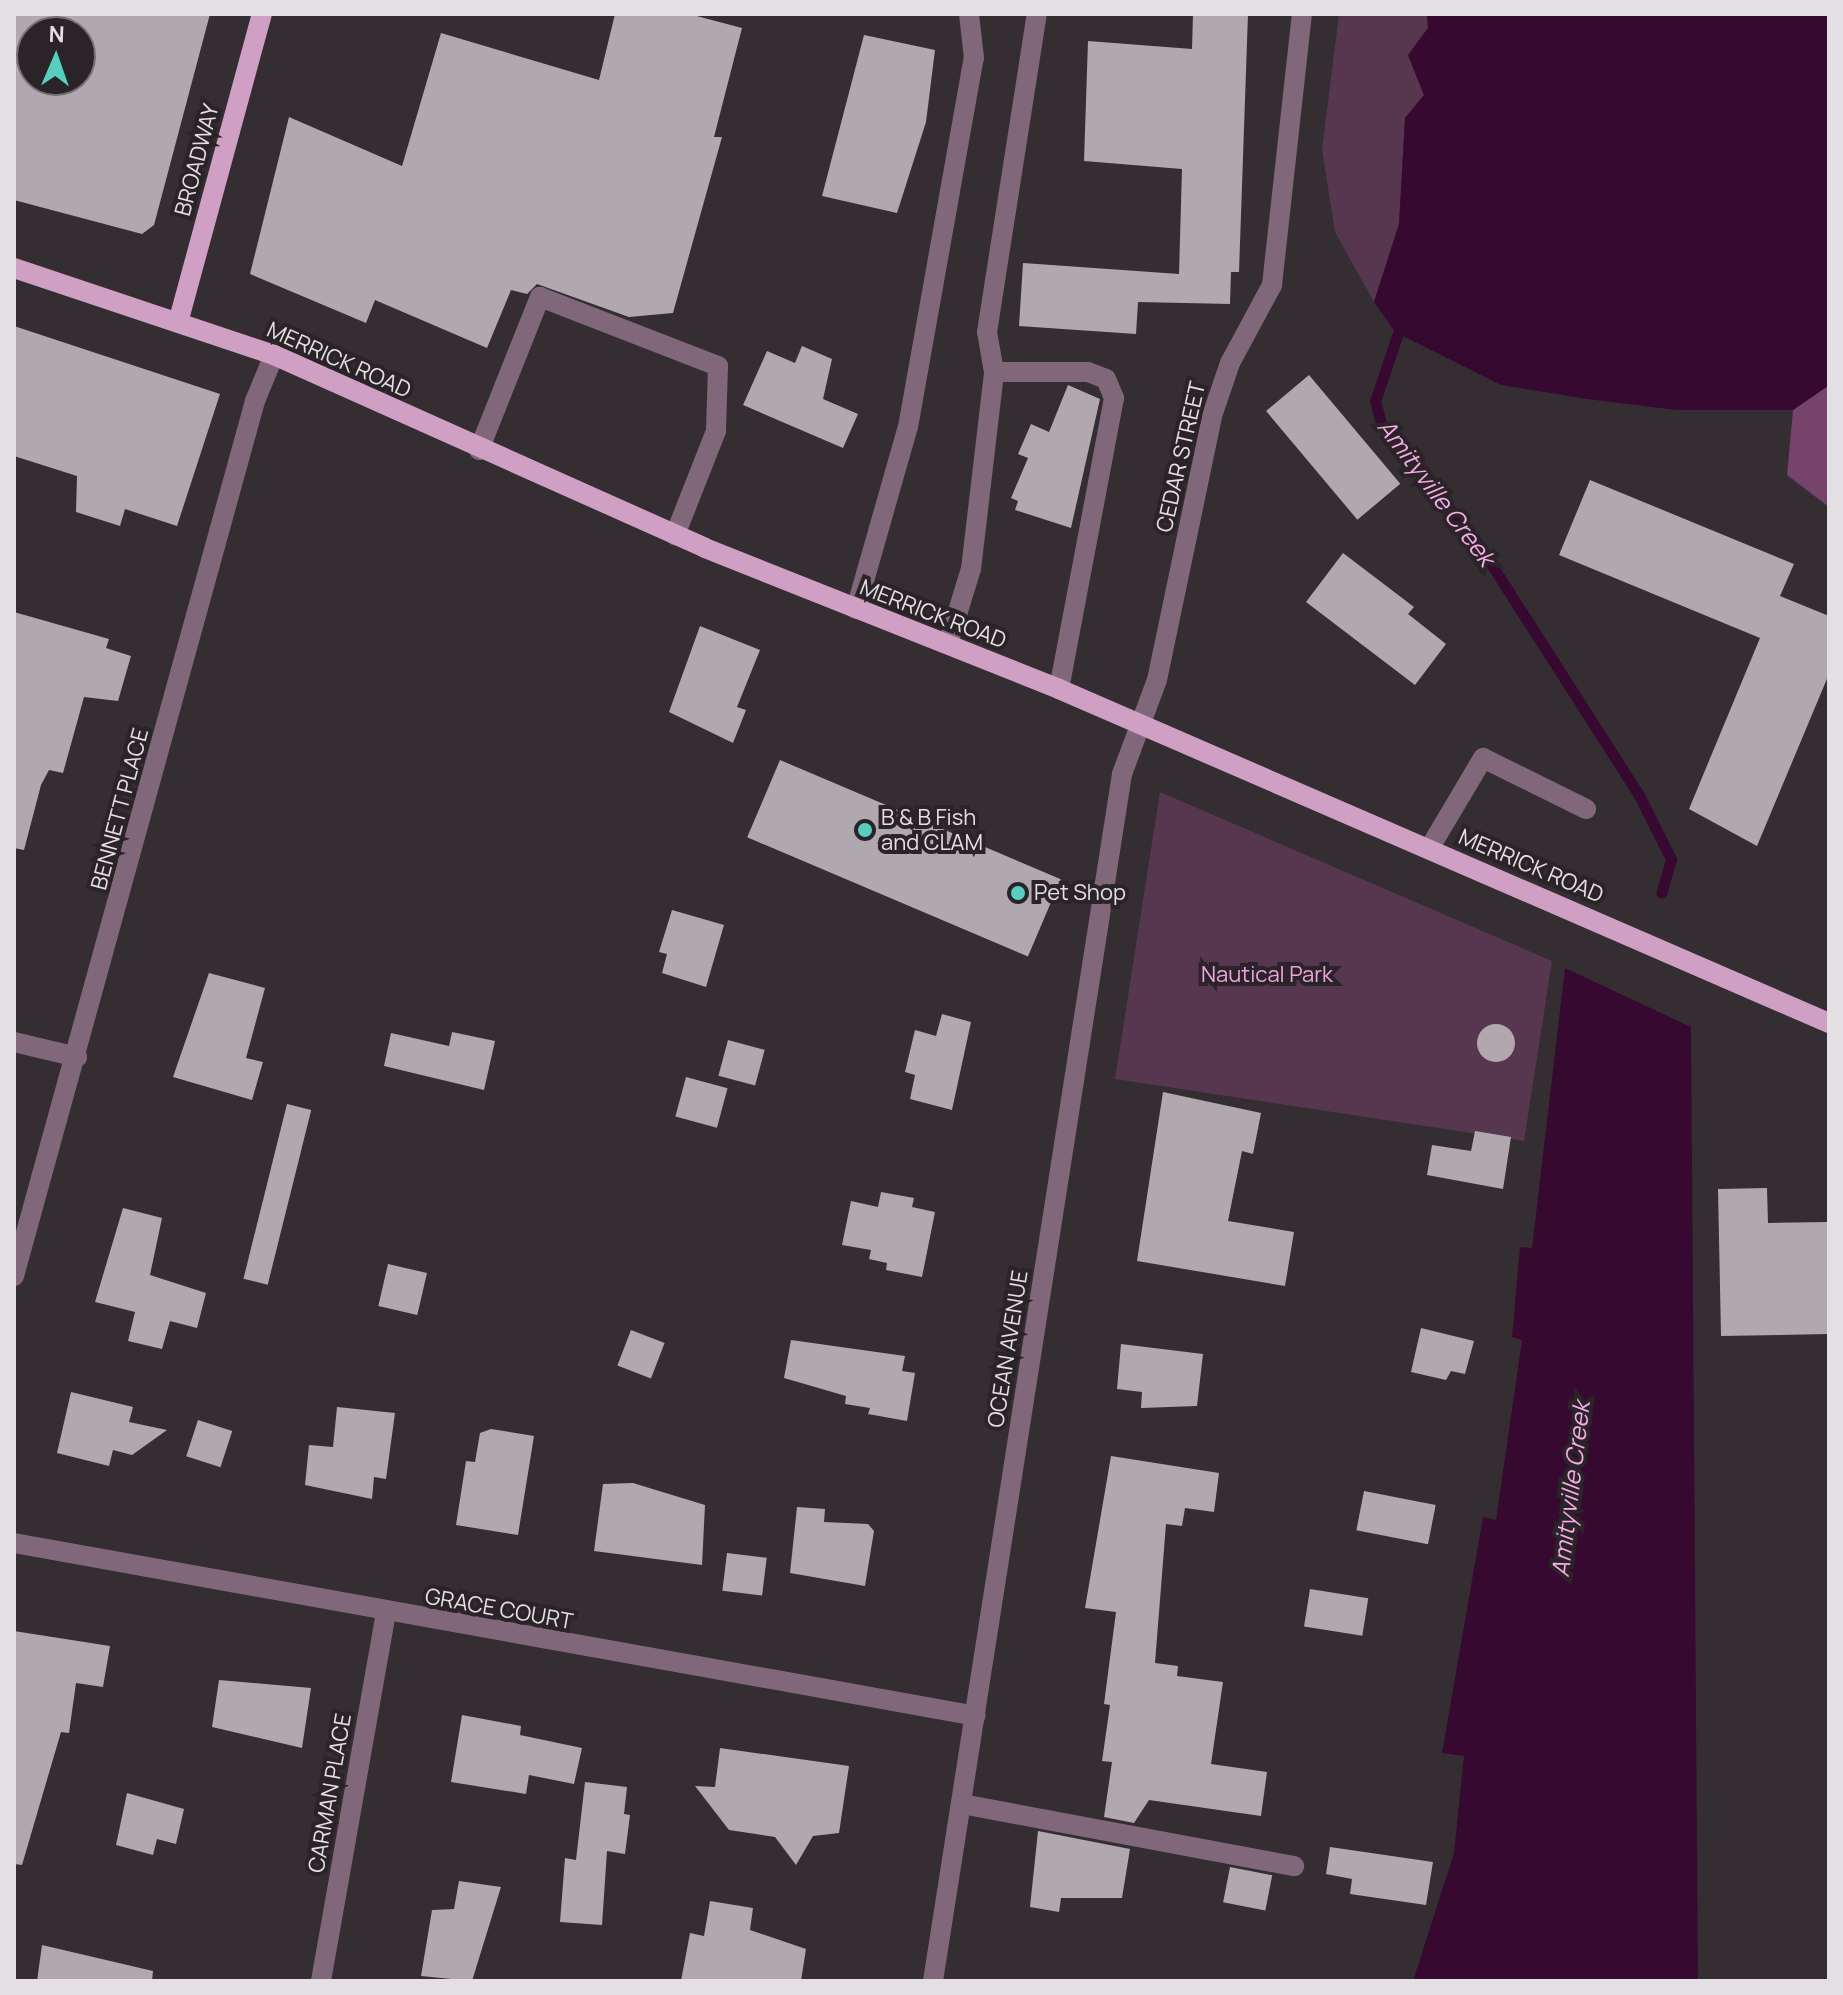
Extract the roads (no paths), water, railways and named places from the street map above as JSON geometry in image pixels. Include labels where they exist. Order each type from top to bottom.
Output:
[{"type":"main road","name":"BROADWAY","points":[[179,319],[262,14]]},
{"type":"main road","name":"MERRICK ROAD","points":[[14,268],[179,319],[274,355],[479,450],[675,535],[1059,689],[1829,1023]]},
{"type":"street","points":[[856,609],[908,427],[974,58],[969,14]]},
{"type":"street","points":[[948,644],[971,569],[994,372],[987,332],[1037,14]]},
{"type":"street","name":"CEDAR STREET","points":[[1140,726],[1213,413],[1230,363],[1272,285],[1302,14]]},
{"type":"street","points":[[479,450],[540,297],[718,366],[716,431],[675,535]]},
{"type":"street","name":"BENNETT PLACE","points":[[14,1276],[77,1057],[250,416],[274,355]]},
{"type":"street","points":[[994,372],[1088,372],[1106,379],[1114,398],[1059,689]]},
{"type":"street","name":"OCEAN AVENUE","points":[[933,1981],[1122,774],[1140,726]]},
{"type":"street","points":[[1429,849],[1483,758],[1586,809]]},
{"type":"street","points":[[14,1042],[77,1057]]},
{"type":"street","name":"GRACE COURT","points":[[14,1543],[386,1614],[976,1716]]},
{"type":"street","name":"CARMAN PLACE","points":[[321,1981],[386,1614]]},
{"type":"street","points":[[962,1804],[1294,1866]]},
{"type":"water","points":[[1427,14],[1829,14],[1828,386],[1793,410],[1676,410],[1587,399],[1501,385],[1395,332],[1374,302],[1399,224],[1405,118],[1424,95],[1408,55],[1428,28]]},
{"type":"water","points":[[1565,968],[1691,1027],[1698,1981],[1413,1981],[1454,1853],[1464,1756],[1442,1753],[1483,1517],[1496,1520],[1522,1340],[1512,1337],[1520,1247],[1532,1248]]},
{"type":"waterway","name":"Amityville Creek","points":[[1402,321],[1375,401],[1381,424],[1479,545],[1639,795],[1671,859],[1661,893]]},
{"type":"place","name":"B & B Fish and CLAM","points":[[865,830]]},
{"type":"place","name":"Pet Shop","points":[[1018,893]]},
{"type":"park label","name":"Nautical Park","points":[[1267,975]]}]
